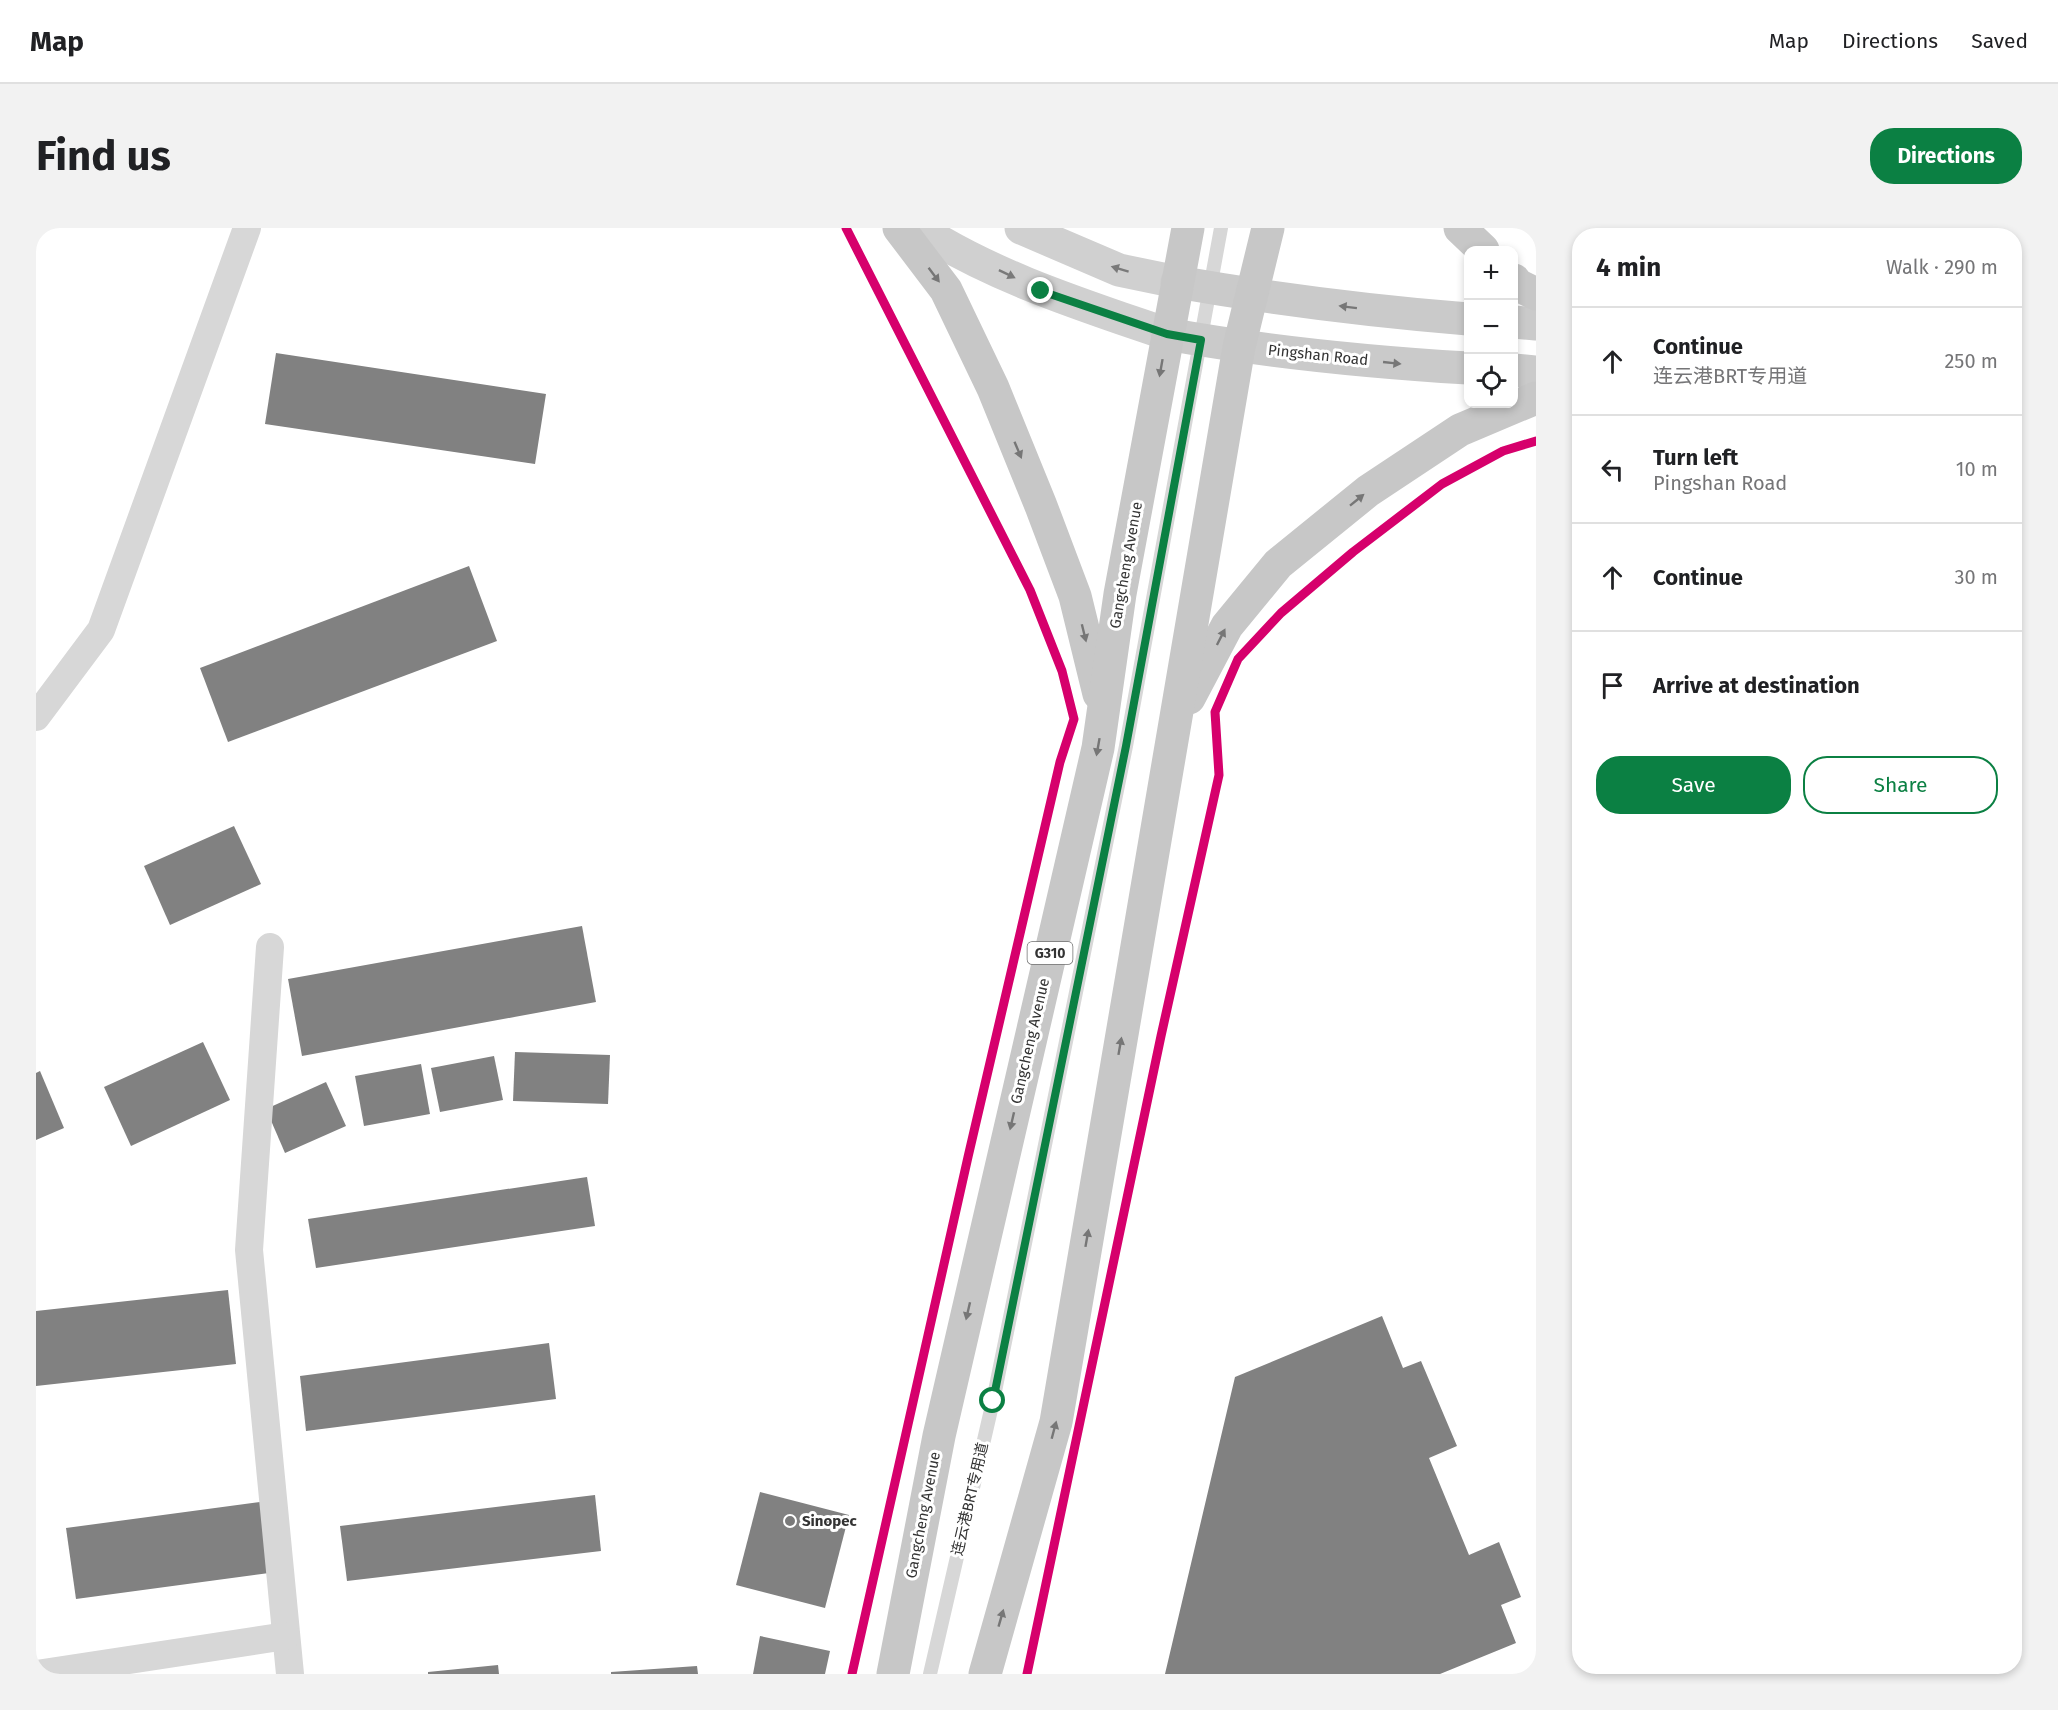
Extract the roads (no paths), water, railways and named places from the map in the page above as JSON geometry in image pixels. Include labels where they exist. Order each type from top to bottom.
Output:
[{"type":"highway","points":[[899,228],[946,290],[993,388],[1075,596],[1103,712]]},
{"type":"highway","name":"Gangcheng Avenue","points":[[892,1674],[939,1436],[1098,748],[1120,594],[1188,228]]},
{"type":"highway","points":[[986,1674],[1056,1422],[1239,347],[1268,228]]},
{"type":"highway","points":[[1460,228],[1479,246]]},
{"type":"highway","points":[[1518,285],[1536,294]]},
{"type":"highway","points":[[1175,726],[1227,626],[1278,564],[1368,491],[1460,430],[1536,398]]},
{"type":"main road","points":[[918,228],[936,240],[1041,291],[1167,334]]},
{"type":"main road","points":[[1021,228],[1119,270],[1177,282],[1252,296],[1464,319]]},
{"type":"main road","points":[[1518,322],[1536,324]]},
{"type":"main road","name":"Pingshan Road","points":[[1167,334],[1239,347],[1411,365],[1464,368]]},
{"type":"main road","points":[[1518,370],[1536,372]]},
{"type":"street","points":[[36,717],[101,630],[247,228]]},
{"type":"street","points":[[270,947],[249,1250],[290,1674]]},
{"type":"street","points":[[37,1674],[286,1636]]},
{"type":"lane","name":"连云港BRT专用道","points":[[930,1674],[993,1401],[1117,793],[1221,228]]},
{"type":"place","name":"Sinopec","points":[[790,1521]]}]
